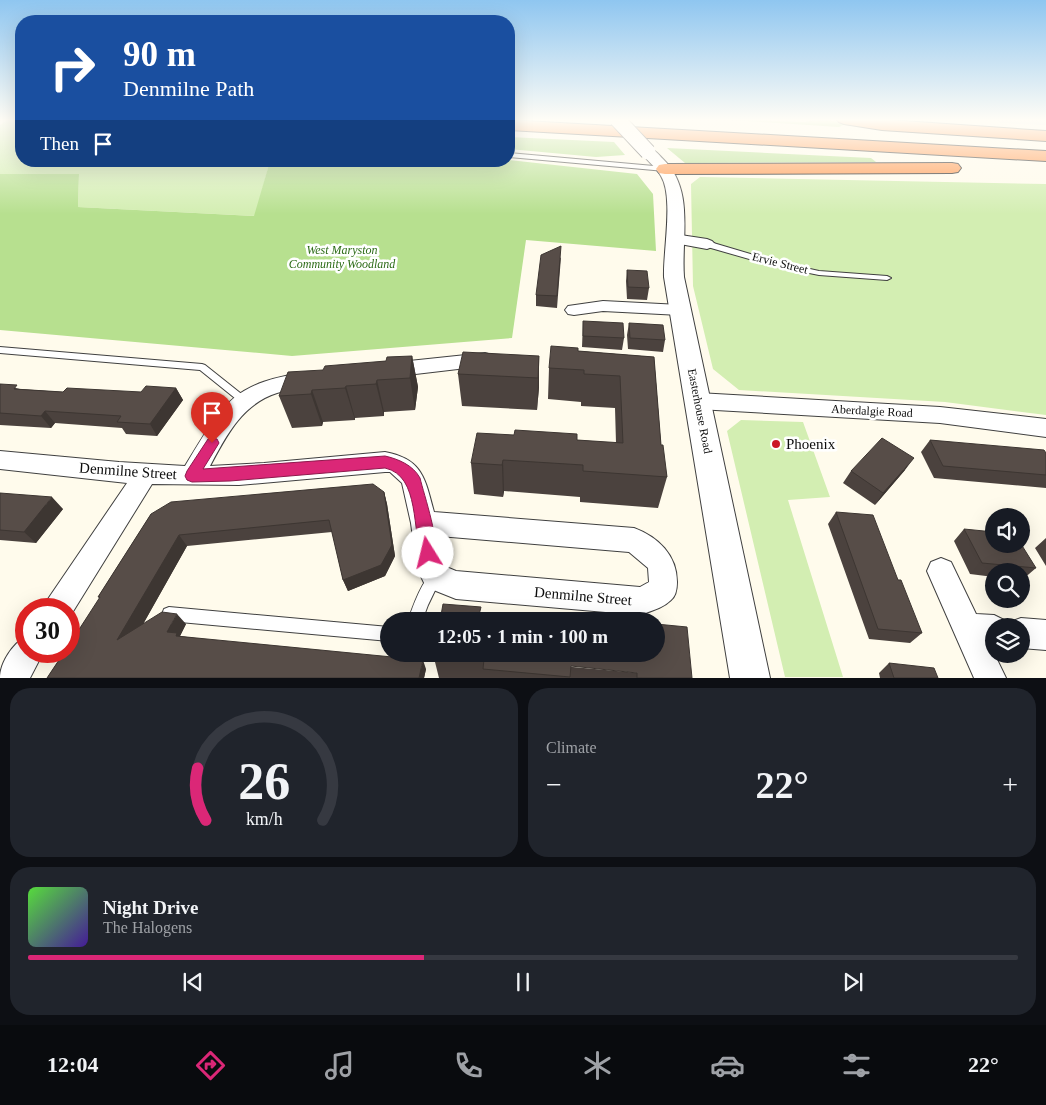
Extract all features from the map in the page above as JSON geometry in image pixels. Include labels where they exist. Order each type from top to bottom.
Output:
[{"type":"highway","points":[[944,151],[1046,156]]},
{"type":"highway","points":[[665,169],[1046,169]]},
{"type":"street","name":"Easterhouse Road","points":[[647,151],[665,169],[674,190],[672,259],[750,678]]},
{"type":"street","name":"Ervie Street","points":[[674,239],[708,244]]},
{"type":"street","points":[[574,310],[603,299],[680,310]]},
{"type":"street","points":[[369,372],[506,358]]},
{"type":"street","points":[[192,476],[233,410],[244,400],[267,389],[291,381],[324,377]]},
{"type":"street","name":"Aberdalgie Road","points":[[698,401],[940,416],[1046,428]]},
{"type":"street","name":"Denmilne Street","points":[[0,460],[146,474],[192,476],[230,475],[385,462],[396,464],[412,478],[424,524],[431,568],[436,578],[456,585],[640,601],[652,597],[663,589],[664,576],[660,563],[653,552],[634,540],[424,524]]},
{"type":"street","points":[[65,598],[146,474]]},
{"type":"street","points":[[941,571],[981,629],[990,678]]},
{"type":"street","points":[[1030,634],[1046,635]]},
{"type":"street","points":[[12,678],[22,663]]},
{"type":"lane","points":[[515,156],[665,169]]},
{"type":"lane","name":"Ervie Street","points":[[708,244],[801,269],[843,276],[887,278]]},
{"type":"lane","points":[[0,350],[202,367],[244,400]]},
{"type":"lane","points":[[419,612],[422,602],[436,578]]},
{"type":"lane","points":[[169,614],[380,633]]},
{"type":"green space","points":[[0,151],[15,151],[15,167],[268,167],[255,216],[78,207],[79,174],[0,174]]},
{"type":"green space","points":[[527,151],[621,151],[625,155],[596,157]]},
{"type":"green space","points":[[670,151],[721,151],[871,158],[876,162],[685,163]]},
{"type":"green space","name":"West Maryston Community Woodland","points":[[515,161],[637,174],[653,194],[656,251],[526,240],[512,338],[292,356],[0,330],[0,174],[79,174],[78,207],[254,216],[268,167],[515,167]]},
{"type":"green space","points":[[700,177],[1046,184],[1046,415],[945,402],[739,390],[713,369],[693,286],[691,184]]},
{"type":"green space","points":[[741,420],[803,422],[830,497],[788,500],[843,677],[785,677],[727,431]]},
{"type":"building","points":[[561,246],[557,296],[536,295],[541,255]]},
{"type":"building","points":[[627,270],[647,271],[649,288],[628,287]]},
{"type":"building","points":[[583,321],[623,323],[624,338],[583,336]]},
{"type":"building","points":[[629,323],[663,325],[665,340],[630,338]]},
{"type":"building","points":[[551,346],[578,348],[578,351],[654,357],[661,445],[663,445],[667,477],[583,471],[583,465],[503,460],[502,465],[471,463],[477,433],[514,435],[515,430],[577,434],[577,440],[623,443],[620,376],[584,374],[584,370],[549,368]]},
{"type":"building","points":[[463,352],[539,356],[538,378],[458,374]]},
{"type":"building","points":[[412,356],[410,378],[377,380],[376,384],[312,390],[311,394],[279,396],[288,372],[323,370],[325,366],[386,361],[387,357]]},
{"type":"building","points":[[0,384],[17,385],[14,389],[63,392],[67,388],[141,392],[146,386],[176,388],[150,424],[117,422],[121,416],[45,411],[41,416],[0,413]]},
{"type":"building","points":[[882,438],[914,458],[883,493],[851,471]]},
{"type":"building","points":[[930,440],[1044,450],[1046,453],[1046,475],[943,466]]},
{"type":"building","points":[[373,484],[384,492],[392,545],[381,565],[343,580],[329,520],[179,535],[117,640],[162,612],[177,614],[167,632],[177,633],[176,636],[380,656],[380,662],[423,662],[419,678],[47,678],[57,663],[80,663],[80,628],[151,514],[171,502]]},
{"type":"building","points":[[0,493],[52,497],[24,532],[0,530]]},
{"type":"building","points":[[836,512],[873,515],[898,580],[901,580],[922,633],[878,629]]},
{"type":"building","points":[[964,529],[985,531],[985,553],[1027,553],[1036,568],[1030,567],[1030,563],[982,563]]},
{"type":"building","points":[[443,604],[481,607],[480,612],[442,612]]},
{"type":"building","points":[[665,625],[687,627],[692,678],[637,678],[637,673],[571,666],[570,677],[483,669],[484,662],[665,662]]},
{"type":"building","points":[[889,663],[934,668],[938,678],[894,678]]},
{"type":"place","name":"Phoenix","points":[[776,444]]},
{"type":"route","points":[[212,443],[192,476],[230,475],[385,462],[396,464],[412,478],[424,524],[428,553]]}]
